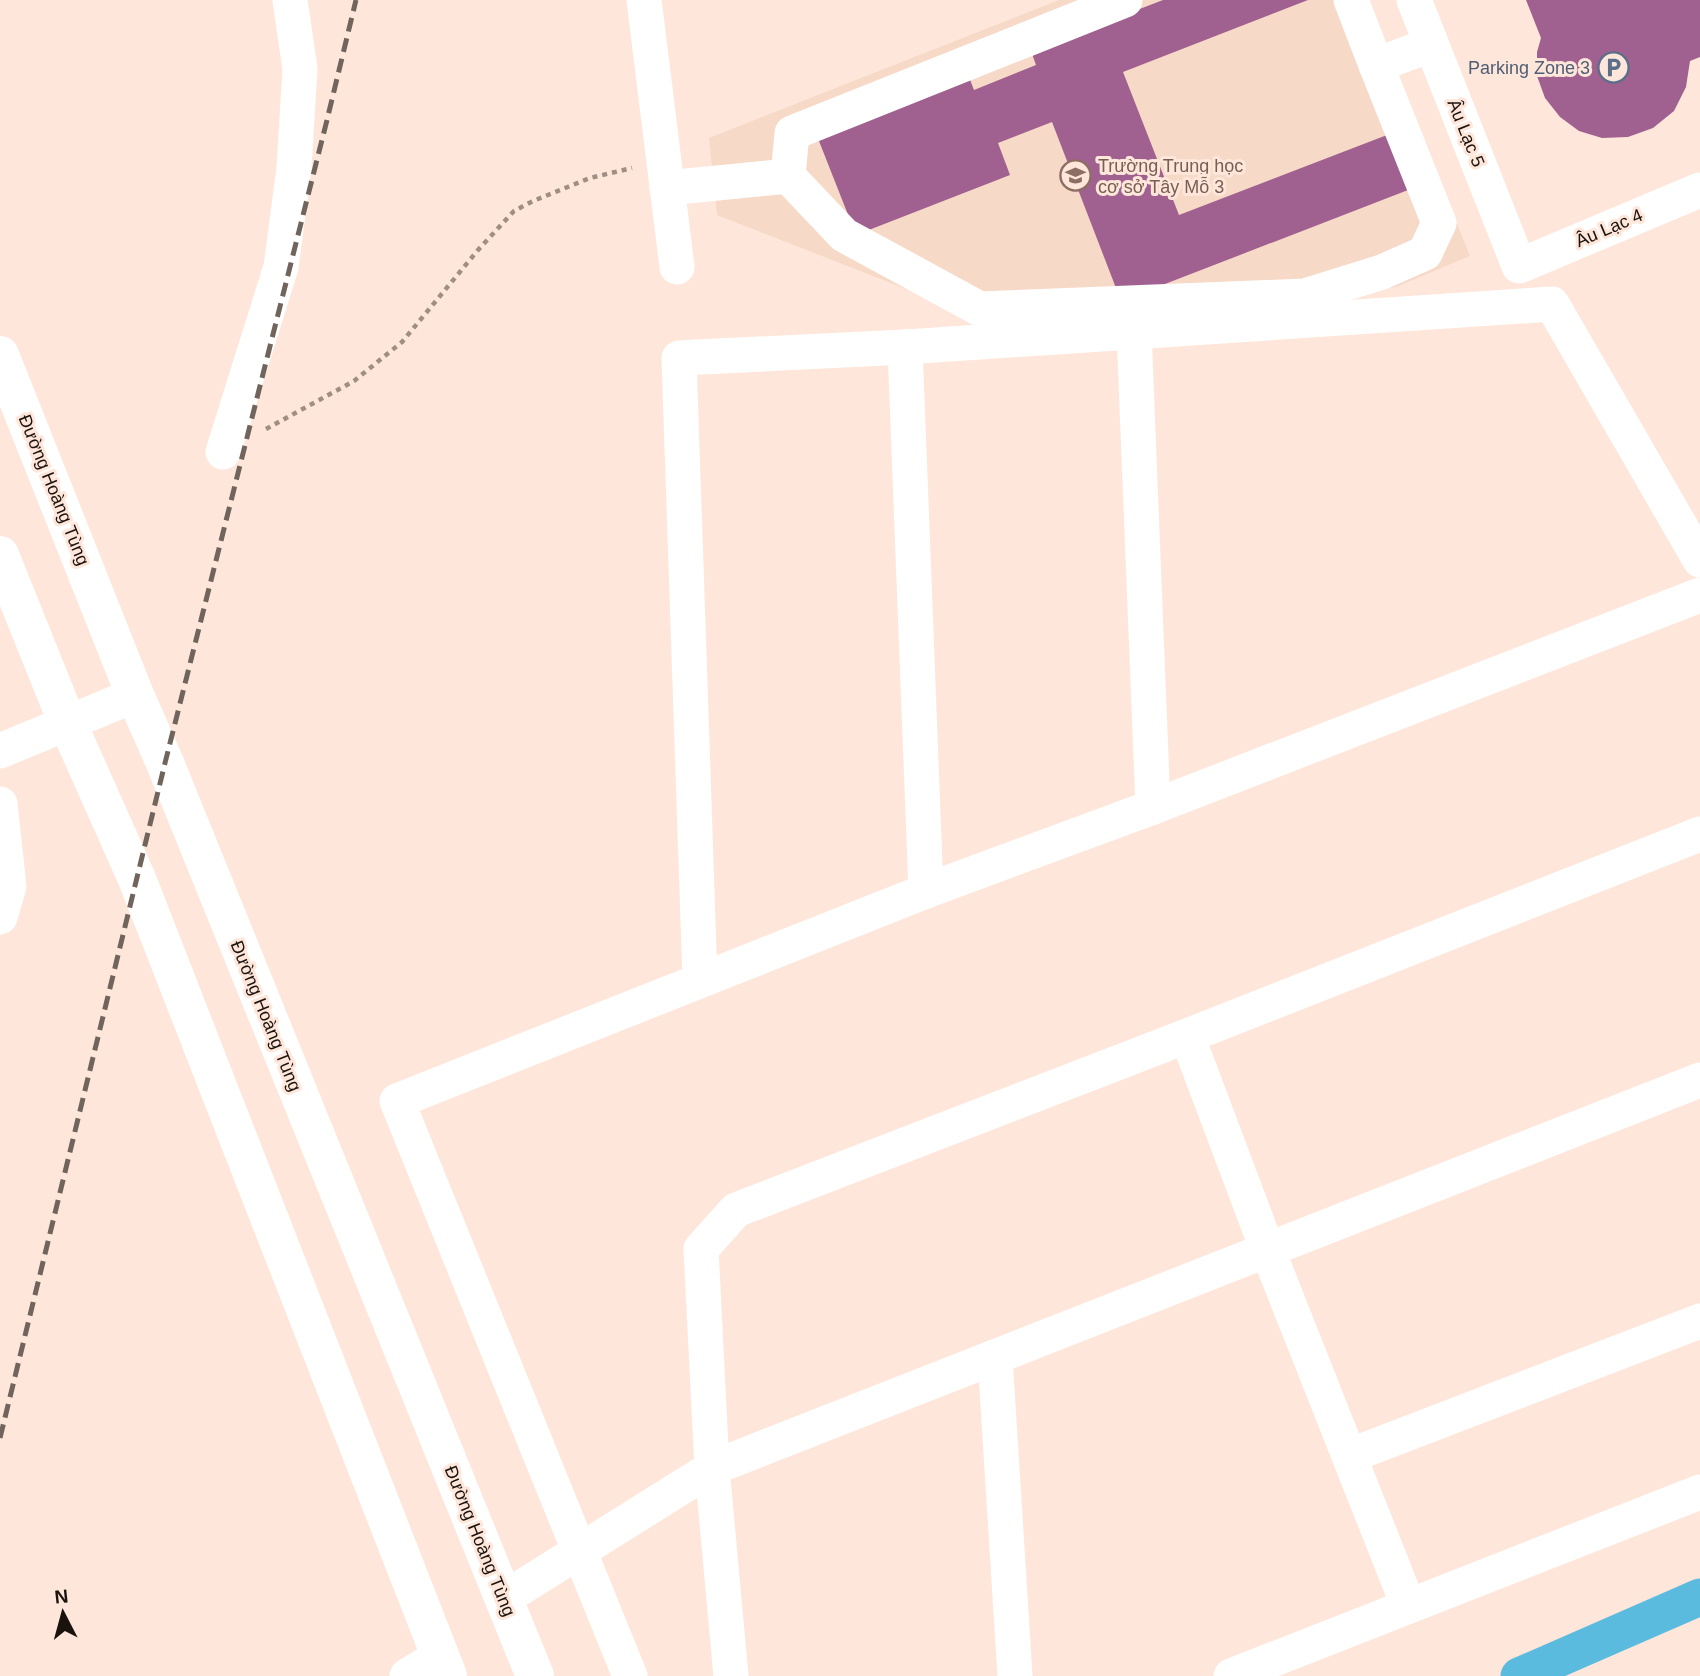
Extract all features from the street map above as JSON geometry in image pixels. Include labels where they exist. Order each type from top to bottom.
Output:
[{"type":"main road","name":"Đường Hoàng Tùng","points":[[0,355],[135,695],[165,763],[535,1676]]},
{"type":"main road","points":[[0,555],[67,722],[136,879],[444,1666]]},
{"type":"street","points":[[223,452],[281,267],[294,168],[300,69],[290,0]]},
{"type":"street","points":[[644,0],[658,167],[677,267]]},
{"type":"street","points":[[788,176],[792,133],[1125,0]]},
{"type":"street","points":[[658,167],[788,176],[844,235],[980,309],[1305,296],[1382,272],[1425,253],[1439,223],[1351,0]]},
{"type":"street","name":"Âu Lạc 5","points":[[1414,0],[1519,266]]},
{"type":"street","points":[[1376,65],[1431,44]]},
{"type":"street","name":"Âu Lạc 4","points":[[1519,266],[1700,190]]},
{"type":"street","points":[[700,980],[679,358],[905,347],[1552,303],[1700,560]]},
{"type":"street","points":[[1134,331],[1153,807]]},
{"type":"street","points":[[905,347],[926,891]]},
{"type":"street","points":[[630,1676],[397,1101],[926,891],[1153,807],[1700,595]]},
{"type":"street","points":[[0,751],[135,695]]},
{"type":"street","points":[[0,804],[9,886],[0,917]]},
{"type":"street","points":[[731,1676],[712,1468],[701,1249],[736,1210],[1187,1037],[1700,834]]},
{"type":"street","points":[[1187,1037],[1268,1251],[1408,1605]]},
{"type":"street","points":[[503,1599],[712,1468],[1700,1080]]},
{"type":"street","points":[[1349,1456],[1700,1321]]},
{"type":"street","points":[[995,1357],[1015,1676]]},
{"type":"street","points":[[1231,1676],[1700,1492]]},
{"type":"street","points":[[407,1676],[444,1666]]},
{"type":"path","points":[[259,433],[354,381],[402,342],[514,211],[590,178],[658,167]]},
{"type":"shaded area","name":"Trường Trung học cơ sở Tây Mỗ 3","points":[[1059,0],[1367,0],[1470,256],[1396,287],[1308,298],[983,319],[717,215],[709,138]]},
{"type":"building","points":[[1163,0],[1308,0],[1123,72],[1179,215],[1400,130],[1421,185],[1121,301],[1052,122],[998,143],[1010,175],[856,235],[817,136],[969,77],[974,90],[1036,65],[1031,51]]},
{"type":"building","name":"Parking Zone 3","points":[[1526,0],[1700,0],[1700,57],[1690,61],[1686,87],[1674,111],[1653,128],[1628,137],[1602,138],[1579,131],[1560,117],[1545,98],[1537,76],[1537,52],[1541,38]]},
{"type":"waterway","points":[[1519,1676],[1700,1597]]},
{"type":"railway","points":[[0,1438],[356,0]]},
{"type":"place","name":"Parking Zone 3","points":[[1613,68]]},
{"type":"place","name":"Trường Trung học cơ sở Tây Mỗ 3","points":[[1075,176]]}]
